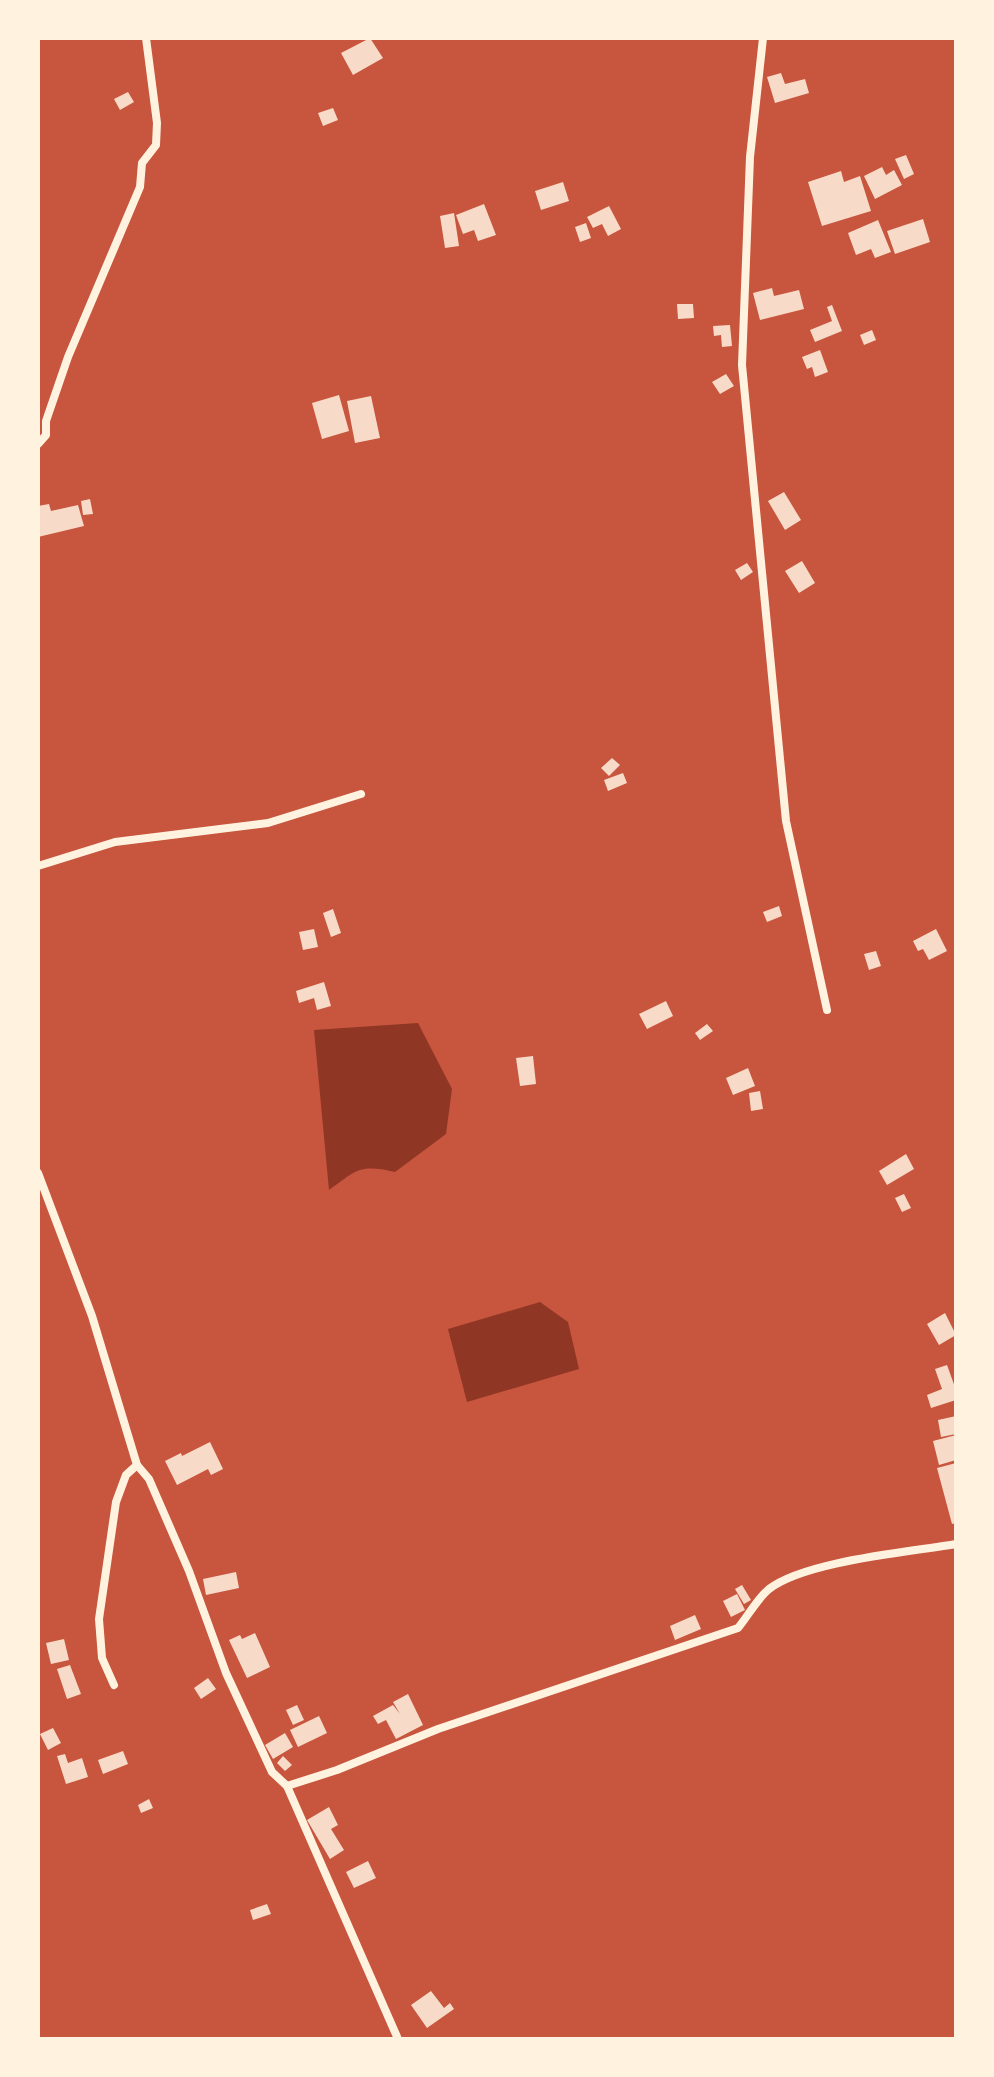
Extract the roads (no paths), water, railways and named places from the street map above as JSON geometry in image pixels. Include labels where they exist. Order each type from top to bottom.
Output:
[{"type":"street","points":[[38,444],[46,435],[46,421],[68,357],[140,187],[142,163],[156,145],[157,123],[146,38]]},
{"type":"street","points":[[763,38],[750,157],[742,365],[786,821],[827,1010]]},
{"type":"street","points":[[38,866],[115,842],[268,823],[361,794]]},
{"type":"street","points":[[38,1173],[92,1316],[137,1465],[149,1479],[189,1571],[226,1673],[272,1772],[287,1786],[398,2039]]},
{"type":"street","points":[[114,1685],[102,1658],[99,1619],[116,1502],[126,1475],[137,1465]]},
{"type":"street","points":[[287,1786],[337,1770],[438,1729],[738,1628],[767,1590],[790,1576],[848,1562],[956,1544]]}]
